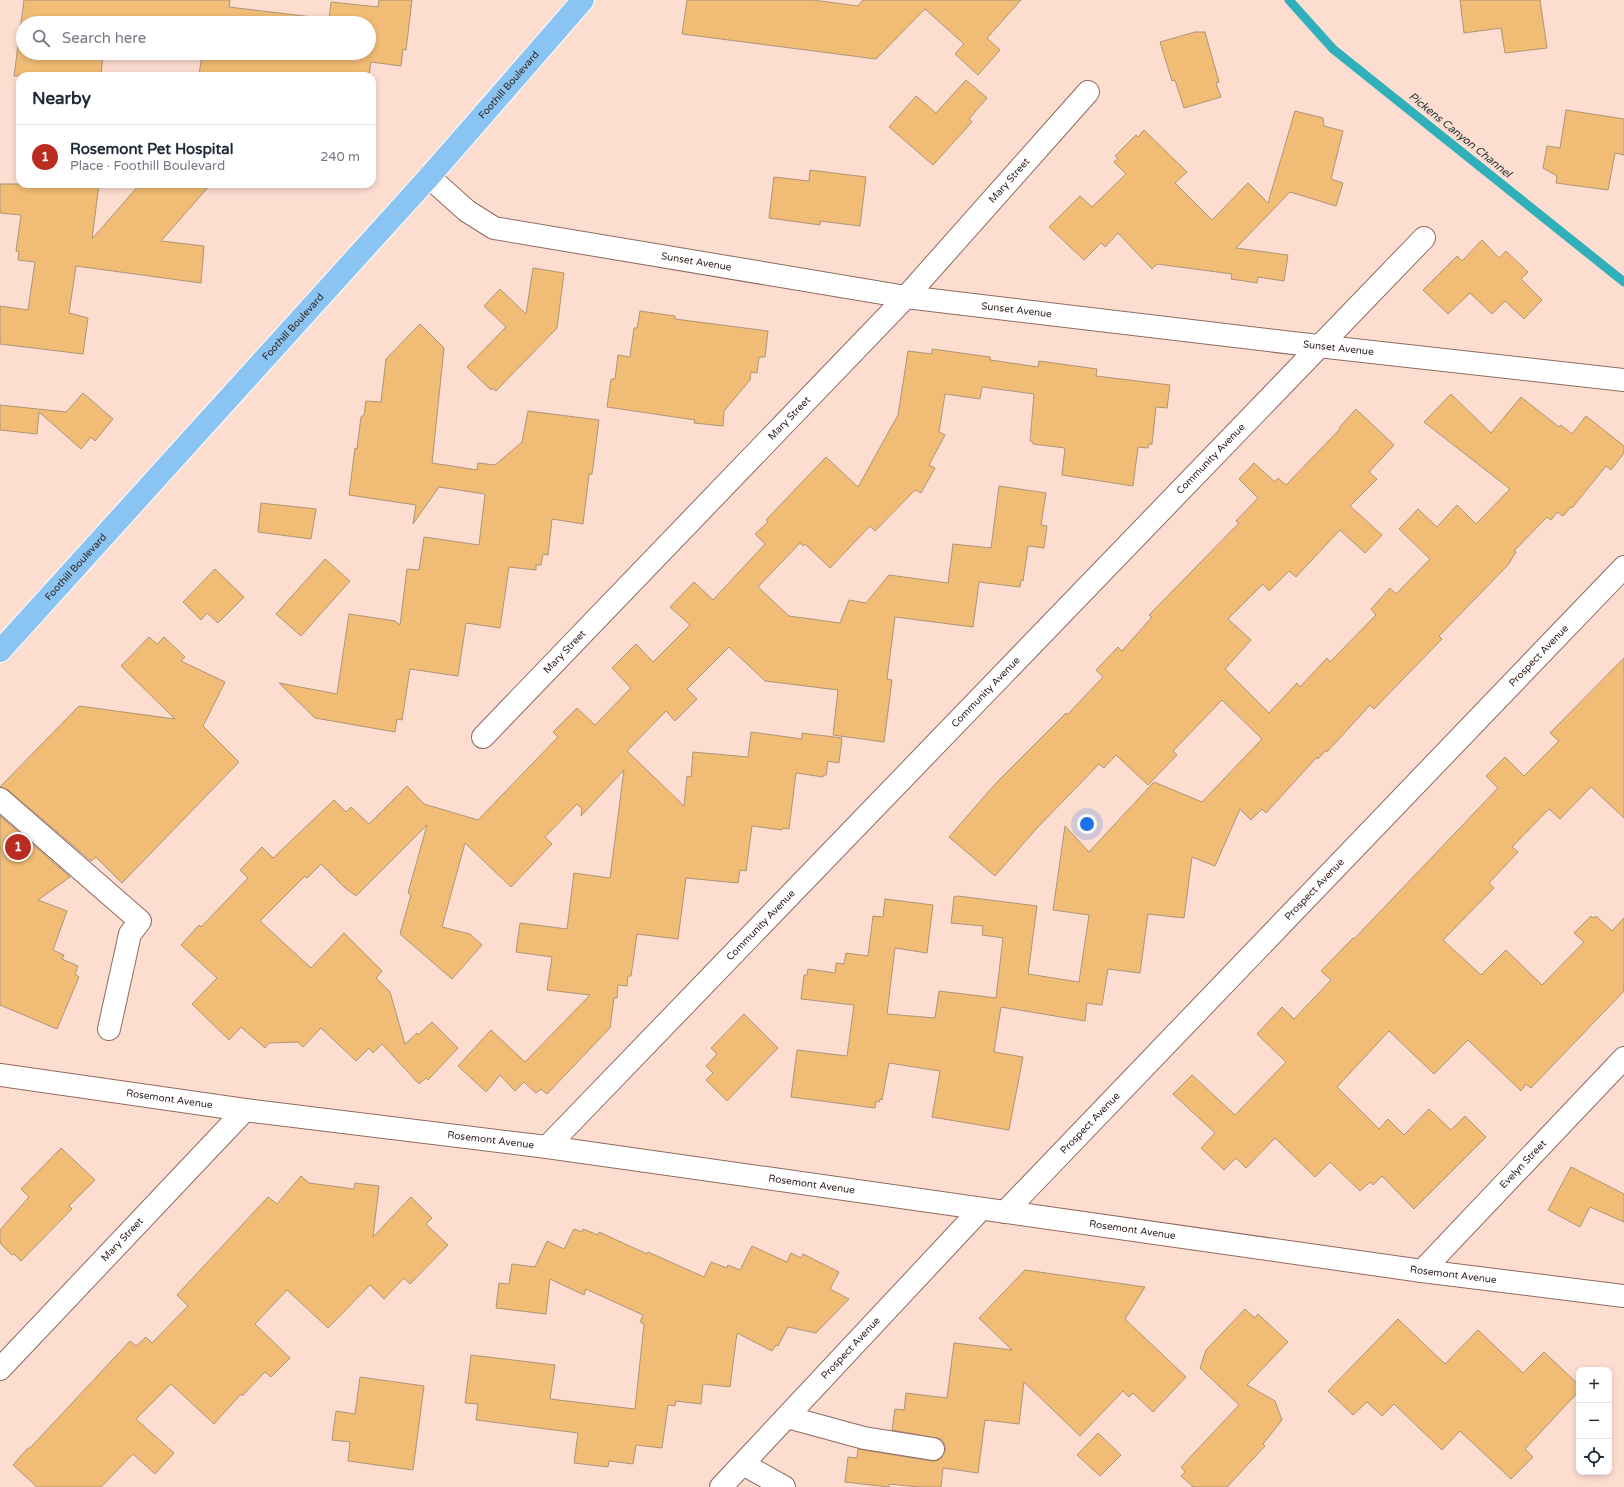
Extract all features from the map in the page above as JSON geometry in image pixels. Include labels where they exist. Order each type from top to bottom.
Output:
[{"type":"main road","name":"Foothill Boulevard","points":[[0,651],[429,177],[583,0]]},
{"type":"street","name":"Mary Street","points":[[483,737],[906,297],[1088,92]]},
{"type":"street","name":"Sunset Avenue","points":[[429,177],[467,211],[494,228],[906,297],[1318,346],[1624,380]]},
{"type":"street","name":"Community Avenue","points":[[547,1147],[1318,346],[1424,238]]},
{"type":"street","name":"Prospect Avenue","points":[[1005,1212],[1624,567]]},
{"type":"street","points":[[0,799],[140,920],[130,934],[109,1029]]},
{"type":"street","name":"Evelyn Street","points":[[1422,1271],[1624,1058]]},
{"type":"street","name":"Rosemont Avenue","points":[[0,1075],[246,1110],[547,1147],[1422,1271],[1624,1296]]},
{"type":"street","name":"Mary Street","points":[[0,1370],[246,1110]]},
{"type":"street","name":"Prospect Avenue","points":[[721,1487],[981,1209]]},
{"type":"street","points":[[787,1417],[864,1438],[934,1449]]},
{"type":"street","points":[[743,1464],[784,1487]]},
{"type":"building","points":[[24,0],[230,0],[229,7],[304,16],[22,16]]},
{"type":"building","points":[[379,0],[412,0],[406,50],[403,49],[401,66],[371,62],[370,72],[200,72],[201,60],[376,60],[376,16],[329,16],[331,2],[378,7]]},
{"type":"building","points":[[687,0],[813,0],[858,6],[863,0],[1021,0],[987,38],[1000,50],[978,75],[955,54],[964,44],[925,9],[876,59],[682,34]]},
{"type":"building","points":[[1460,0],[1540,0],[1547,48],[1505,53],[1501,28],[1464,33]]},
{"type":"building","points":[[1195,32],[1205,32],[1219,82],[1216,83],[1221,97],[1184,108],[1175,80],[1172,81],[1160,42]]},
{"type":"building","points":[[16,60],[102,60],[101,72],[16,72],[16,76],[14,76]]},
{"type":"building","points":[[966,80],[987,98],[969,119],[972,122],[933,165],[889,127],[916,96],[936,113]]},
{"type":"building","points":[[1566,110],[1624,119],[1624,155],[1615,153],[1608,190],[1556,183],[1557,176],[1543,168],[1547,146],[1560,148]]},
{"type":"building","points":[[1295,111],[1323,118],[1324,126],[1343,131],[1331,179],[1343,183],[1336,206],[1290,192],[1236,248],[1288,255],[1284,281],[1258,277],[1257,283],[1231,279],[1232,274],[1157,264],[1152,269],[1118,233],[1105,247],[1101,243],[1084,260],[1049,227],[1080,196],[1092,207],[1126,174],[1114,162],[1118,158],[1115,156],[1136,135],[1138,137],[1144,130],[1187,172],[1175,183],[1212,220],[1248,183],[1268,203]]},
{"type":"building","points":[[810,170],[866,177],[860,226],[820,221],[820,225],[769,218],[774,177],[809,181]]},
{"type":"building","points":[[0,184],[16,184],[16,188],[98,188],[92,239],[137,188],[207,188],[161,241],[204,246],[201,283],[76,266],[69,313],[88,318],[83,354],[0,344],[0,306],[28,310],[35,262],[18,260],[19,252],[16,251],[21,215],[0,213]]},
{"type":"building","points":[[1482,240],[1499,258],[1506,251],[1528,272],[1521,279],[1542,300],[1524,319],[1505,301],[1492,314],[1470,293],[1448,314],[1423,290],[1457,256],[1462,261]]},
{"type":"building","points":[[533,268],[564,273],[557,328],[496,391],[492,388],[491,390],[467,367],[506,327],[484,306],[500,289],[526,314]]},
{"type":"building","points":[[640,311],[675,316],[675,319],[768,331],[765,357],[759,357],[757,373],[751,372],[750,380],[724,411],[723,426],[694,423],[695,420],[607,407],[611,379],[615,379],[618,355],[630,357],[634,328],[637,328]]},
{"type":"building","points":[[420,324],[444,348],[432,463],[477,470],[478,463],[495,465],[522,442],[528,411],[599,420],[592,474],[589,474],[583,524],[552,519],[548,555],[543,554],[541,565],[536,565],[536,570],[509,567],[500,628],[466,623],[458,676],[410,669],[402,720],[397,719],[395,732],[315,718],[279,683],[337,694],[349,614],[395,621],[400,625],[407,569],[419,570],[424,537],[479,545],[485,494],[439,487],[413,524],[416,505],[349,495],[355,448],[357,449],[361,417],[364,415],[366,401],[381,402],[386,359]]},
{"type":"building","points":[[932,349],[990,357],[990,360],[1038,367],[1039,361],[1097,369],[1096,376],[1170,385],[1167,408],[1156,407],[1152,444],[1149,444],[1148,448],[1138,447],[1133,486],[1062,475],[1065,448],[1033,444],[1033,442],[1030,441],[1034,394],[982,387],[980,399],[945,394],[939,432],[945,435],[929,465],[935,468],[921,493],[915,490],[875,531],[870,526],[830,568],[805,544],[803,546],[800,543],[758,587],[789,616],[840,623],[849,600],[866,603],[889,575],[948,583],[953,544],[991,548],[999,486],[1046,493],[1041,525],[1047,526],[1044,548],[1028,547],[1023,581],[1021,580],[1020,587],[979,582],[973,627],[895,617],[887,679],[892,680],[884,742],[833,735],[838,690],[765,681],[729,647],[687,689],[697,699],[675,721],[666,711],[627,751],[684,806],[687,776],[691,777],[693,752],[748,757],[751,732],[802,739],[802,733],[842,738],[839,763],[828,761],[826,775],[823,775],[823,777],[796,773],[789,829],[783,828],[782,830],[752,826],[746,871],[740,870],[738,883],[686,878],[678,939],[637,934],[631,976],[628,976],[627,986],[618,985],[617,998],[614,998],[610,1028],[547,1094],[541,1089],[536,1093],[524,1082],[515,1091],[500,1075],[486,1092],[458,1066],[491,1030],[525,1062],[590,995],[547,990],[552,957],[516,952],[520,923],[567,929],[574,873],[610,878],[624,770],[581,816],[582,809],[577,804],[545,837],[552,844],[511,887],[465,843],[442,927],[470,934],[482,945],[452,979],[400,934],[411,895],[408,893],[427,825],[356,896],[344,887],[321,864],[307,878],[305,876],[260,921],[311,968],[344,933],[382,971],[376,978],[390,992],[405,1044],[417,1033],[418,1035],[432,1022],[458,1048],[428,1080],[426,1078],[419,1084],[382,1044],[373,1053],[369,1048],[356,1061],[321,1028],[303,1047],[298,1042],[269,1043],[265,1048],[241,1027],[229,1040],[192,1004],[217,978],[181,945],[199,925],[201,927],[248,878],[240,870],[262,847],[273,858],[334,800],[346,812],[351,807],[369,824],[407,786],[424,804],[478,820],[558,737],[553,732],[577,708],[595,725],[631,688],[612,668],[636,644],[653,662],[690,625],[670,607],[694,582],[713,600],[765,544],[755,534],[768,522],[766,520],[826,457],[858,487],[898,415],[908,351],[932,354]]},
{"type":"building","points":[[83,393],[113,419],[95,441],[91,437],[81,449],[39,412],[37,434],[0,430],[0,405],[66,412]]},
{"type":"building","points":[[1451,394],[1491,433],[1521,397],[1559,427],[1561,425],[1572,434],[1586,416],[1624,446],[1624,453],[1611,470],[1606,466],[1572,508],[1571,507],[1563,516],[1557,512],[1551,520],[1547,517],[1514,551],[1516,552],[1508,565],[1439,636],[1442,639],[1374,709],[1370,705],[1327,752],[1326,750],[1318,759],[1317,757],[1266,813],[1262,809],[1251,820],[1240,809],[1215,866],[1192,857],[1184,918],[1148,914],[1140,973],[1108,969],[1102,1005],[1087,1003],[1085,1021],[1001,1007],[994,1052],[1023,1057],[1009,1130],[932,1117],[940,1071],[889,1063],[882,1100],[880,1099],[879,1102],[876,1101],[875,1108],[791,1097],[797,1050],[847,1056],[854,1005],[801,999],[804,975],[807,975],[808,969],[835,973],[836,963],[844,964],[846,953],[868,956],[873,916],[883,917],[885,899],[933,905],[927,953],[895,948],[887,1014],[935,1018],[939,991],[996,998],[1003,938],[982,935],[983,926],[951,923],[954,897],[958,896],[1037,906],[1028,974],[1079,982],[1089,915],[1053,910],[1065,826],[1089,852],[1154,782],[1202,802],[1262,739],[1222,700],[1173,751],[1177,755],[1148,785],[1116,755],[1104,768],[1099,764],[1037,828],[995,876],[949,837],[997,782],[1066,713],[1067,715],[1103,677],[1096,670],[1118,647],[1122,651],[1152,617],[1149,615],[1239,523],[1236,521],[1258,498],[1239,479],[1254,463],[1275,482],[1278,478],[1286,485],[1340,429],[1339,428],[1356,409],[1394,445],[1369,472],[1377,479],[1350,506],[1382,535],[1365,553],[1340,530],[1296,577],[1289,571],[1269,591],[1263,584],[1228,619],[1251,640],[1225,669],[1269,713],[1297,683],[1300,687],[1327,658],[1330,662],[1376,615],[1371,609],[1390,588],[1396,594],[1430,559],[1399,529],[1418,509],[1437,527],[1457,505],[1476,524],[1510,489],[1424,422]]},
{"type":"building","points":[[261,503],[316,509],[311,539],[258,532]]},
{"type":"building","points":[[325,559],[350,581],[301,636],[276,614]]},
{"type":"building","points":[[215,569],[244,597],[218,623],[207,613],[201,620],[183,602]]},
{"type":"building","points":[[149,637],[157,644],[164,637],[185,657],[181,661],[225,682],[203,726],[239,762],[122,883],[96,857],[91,861],[8,790],[0,787],[79,706],[175,719],[121,666]]},
{"type":"building","points":[[1624,658],[1624,818],[1591,787],[1560,819],[1549,809],[1512,847],[1518,852],[1489,883],[1494,888],[1443,940],[1481,975],[1506,950],[1542,985],[1584,942],[1574,933],[1591,916],[1593,918],[1596,916],[1612,931],[1624,918],[1624,991],[1531,1088],[1526,1084],[1521,1091],[1468,1040],[1434,1074],[1389,1031],[1337,1087],[1379,1129],[1388,1119],[1404,1135],[1429,1109],[1451,1130],[1465,1116],[1486,1137],[1414,1209],[1382,1176],[1373,1185],[1370,1182],[1360,1191],[1330,1162],[1315,1177],[1275,1138],[1246,1168],[1236,1158],[1224,1170],[1201,1148],[1215,1133],[1173,1094],[1192,1075],[1235,1115],[1286,1062],[1257,1034],[1282,1007],[1294,1019],[1331,980],[1321,971],[1353,938],[1354,939],[1498,788],[1486,776],[1505,757],[1524,776],[1559,741],[1550,733]]},
{"type":"building","points":[[0,816],[70,877],[38,900],[67,911],[53,950],[64,955],[62,959],[78,966],[75,974],[79,977],[57,1029],[0,1005]]},
{"type":"building","points":[[744,1014],[778,1048],[727,1101],[706,1080],[713,1073],[706,1066],[717,1054],[711,1048]]},
{"type":"building","points":[[61,1148],[95,1180],[69,1206],[72,1209],[21,1261],[14,1254],[12,1255],[0,1243],[0,1230],[29,1197],[21,1189]]},
{"type":"building","points":[[1571,1167],[1624,1194],[1624,1222],[1590,1207],[1580,1227],[1548,1210]]},
{"type":"building","points":[[301,1176],[309,1183],[354,1189],[355,1183],[379,1186],[373,1237],[411,1197],[432,1218],[426,1224],[448,1245],[410,1284],[404,1278],[384,1299],[370,1285],[328,1328],[287,1290],[255,1324],[290,1358],[271,1377],[265,1372],[242,1396],[241,1394],[214,1424],[171,1384],[136,1419],[174,1453],[155,1474],[133,1454],[101,1487],[37,1487],[13,1465],[130,1341],[136,1346],[146,1337],[152,1343],[188,1306],[177,1295],[268,1197],[277,1204]]},
{"type":"building","points":[[574,1229],[582,1232],[583,1229],[598,1235],[599,1232],[647,1254],[648,1252],[704,1277],[711,1262],[727,1268],[728,1265],[740,1270],[752,1246],[787,1262],[791,1253],[801,1258],[803,1254],[839,1272],[830,1289],[849,1299],[816,1333],[788,1327],[778,1346],[776,1345],[772,1351],[737,1333],[730,1387],[703,1384],[701,1404],[676,1401],[675,1406],[668,1405],[662,1448],[636,1445],[633,1464],[609,1461],[608,1467],[574,1463],[578,1433],[476,1420],[478,1404],[465,1403],[471,1355],[555,1365],[550,1399],[635,1409],[644,1324],[640,1322],[643,1315],[586,1289],[584,1295],[550,1279],[546,1314],[496,1308],[499,1283],[509,1284],[512,1264],[535,1267],[547,1241],[564,1249]]},
{"type":"building","points":[[1025,1270],[1145,1287],[1125,1319],[1186,1377],[1153,1412],[1133,1393],[1129,1397],[1123,1391],[1080,1436],[1024,1382],[1019,1424],[985,1420],[978,1473],[943,1468],[941,1487],[919,1487],[889,1484],[889,1487],[845,1482],[848,1457],[857,1458],[858,1449],[931,1461],[937,1461],[942,1457],[945,1451],[945,1445],[941,1439],[892,1430],[895,1409],[904,1410],[906,1393],[947,1398],[954,1343],[1012,1350],[979,1318]]},
{"type":"building","points":[[1245,1309],[1255,1318],[1258,1314],[1288,1342],[1247,1385],[1275,1401],[1282,1420],[1263,1444],[1265,1446],[1227,1487],[1193,1487],[1181,1476],[1185,1472],[1181,1467],[1239,1405],[1200,1368],[1206,1350]]},
{"type":"building","points":[[1398,1319],[1445,1364],[1478,1330],[1523,1373],[1544,1352],[1576,1382],[1576,1394],[1525,1449],[1533,1457],[1511,1479],[1460,1431],[1442,1450],[1394,1404],[1382,1416],[1367,1402],[1353,1415],[1328,1391]]},
{"type":"building","points":[[360,1377],[424,1386],[413,1470],[348,1461],[350,1442],[332,1440],[336,1411],[355,1414]]},
{"type":"building","points":[[1098,1433],[1121,1455],[1100,1476],[1077,1455]]},
{"type":"waterway","name":"Pickens Canyon Channel","points":[[1289,0],[1333,49],[1624,282]]},
{"type":"place","name":"Rosemont Pet Hospital","points":[[18,847]]}]
